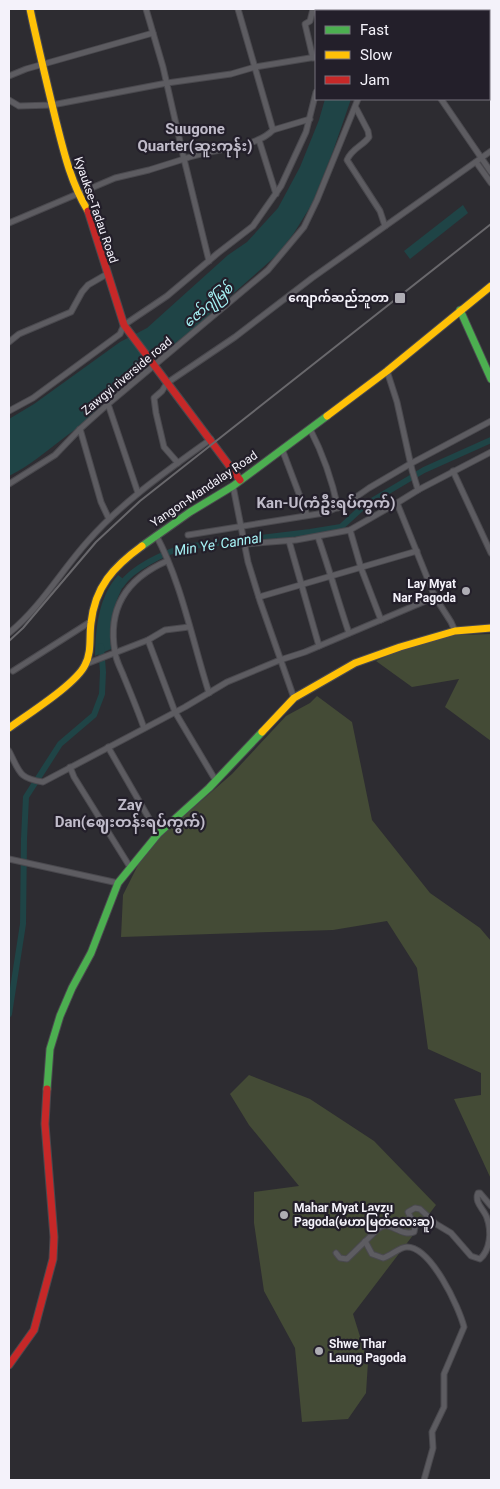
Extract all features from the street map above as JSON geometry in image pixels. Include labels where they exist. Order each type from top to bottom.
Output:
[{"type":"main road","name":"Kyaukse-Tadau Road","points":[[30,9],[42,66],[69,171],[77,193],[88,212],[106,274],[126,327],[240,480]]},
{"type":"main road","name":"Yangon-Mandalay Road","points":[[90,663],[91,622],[100,589],[124,559],[190,512],[233,486],[387,371],[491,286]]},
{"type":"main road","points":[[460,310],[491,379]]},
{"type":"main road","points":[[9,1365],[34,1330],[53,1259],[54,1237],[45,1124],[50,1049],[60,1016],[72,988],[91,953],[118,884],[130,866],[158,834],[210,788],[294,698],[355,663],[400,647],[455,631],[491,628]]},
{"type":"main road","points":[[9,728],[77,677],[90,663]]},
{"type":"street","points":[[146,9],[167,83],[209,261]]},
{"type":"street","points":[[238,9],[273,130]]},
{"type":"street","points":[[9,100],[18,106],[25,107],[52,105],[167,83],[231,74],[255,67],[315,57],[305,24],[310,21],[314,9]]},
{"type":"street","points":[[9,76],[26,69],[153,33]]},
{"type":"street","points":[[9,411],[33,398],[120,334],[126,327],[253,226],[281,186],[306,132],[315,96]]},
{"type":"street","name":"Zawgyi riverside road","points":[[9,484],[55,455],[80,429],[153,363],[268,270],[304,227],[318,200],[358,100]]},
{"type":"street","points":[[442,100],[491,172]]},
{"type":"street","points":[[356,108],[369,136],[366,141],[358,145],[347,160],[380,211],[385,226]]},
{"type":"street","points":[[9,223],[115,178],[149,170],[195,155],[259,140],[273,130],[310,119]]},
{"type":"street","points":[[259,140],[276,194]]},
{"type":"street","points":[[178,463],[164,447],[156,413],[154,398],[167,383],[236,337],[312,278],[491,152]]},
{"type":"street","points":[[476,162],[491,183]]},
{"type":"street","points":[[9,342],[19,334],[71,312],[82,292],[106,274]]},
{"type":"street","points":[[387,371],[397,402],[410,464],[418,490]]},
{"type":"street","points":[[108,404],[138,493]]},
{"type":"street","points":[[188,535],[324,513],[338,508],[410,464],[491,421]]},
{"type":"street","points":[[310,428],[322,452],[333,485],[338,508]]},
{"type":"street","points":[[80,429],[101,502],[109,519]]},
{"type":"street","points":[[9,633],[37,606],[88,541],[125,503],[211,439]]},
{"type":"street","points":[[282,449],[306,515]]},
{"type":"street","points":[[245,543],[289,541],[350,530],[418,490],[491,452]]},
{"type":"street","points":[[453,471],[491,553]]},
{"type":"street","points":[[233,486],[244,533],[248,562],[294,698]]},
{"type":"street","points":[[397,503],[435,596],[455,631]]},
{"type":"street","points":[[350,530],[361,568],[381,620]]},
{"type":"street","points":[[156,535],[162,545],[209,693]]},
{"type":"street","points":[[318,537],[349,633]]},
{"type":"street","points":[[289,541],[319,646]]},
{"type":"street","points":[[259,597],[417,551]]},
{"type":"street","points":[[144,728],[114,654],[114,628],[121,597],[136,579],[167,560]]},
{"type":"street","points":[[9,751],[22,775],[29,780],[43,782],[175,712],[227,682],[319,646],[435,596]]},
{"type":"street","points":[[13,671],[91,622]]},
{"type":"street","points":[[90,663],[148,640],[165,630],[188,627]]},
{"type":"street","points":[[148,640],[175,712],[216,781]]},
{"type":"street","points":[[108,747],[158,834]]},
{"type":"street","points":[[70,767],[74,777],[130,866]]},
{"type":"street","points":[[10,859],[118,884]]},
{"type":"street","points":[[336,1253],[340,1258],[347,1259],[379,1228],[385,1225],[410,1234],[414,1232],[415,1227],[408,1212],[415,1208],[420,1209],[436,1224],[451,1233],[471,1256],[480,1259],[487,1251],[489,1231],[488,1220],[477,1200],[478,1194],[480,1193],[484,1196],[491,1206]]},
{"type":"street","points":[[365,1241],[372,1254],[383,1258],[403,1247],[409,1246],[421,1254],[438,1272],[448,1287],[464,1327],[444,1374],[444,1407],[432,1432],[433,1448],[424,1480]]},
{"type":"green space","points":[[491,634],[491,741],[445,707],[459,679],[412,687],[376,661],[430,636]]},
{"type":"green space","points":[[317,696],[352,722],[372,820],[430,893],[480,928],[491,941],[491,1179],[454,1099],[481,1095],[481,1073],[428,1049],[417,968],[387,921],[333,930],[121,937],[123,895],[146,849],[232,774],[286,716],[310,703]]},
{"type":"green space","points":[[249,1075],[310,1099],[374,1141],[436,1205],[353,1314],[368,1362],[366,1393],[348,1419],[302,1422],[295,1348],[264,1291],[254,1223],[254,1192],[299,1186],[249,1125],[230,1094]]},
{"type":"water","name":"ဇော်ဂျီမြစ်","points":[[325,100],[351,100],[312,204],[278,254],[174,346],[138,371],[84,423],[31,463],[9,476],[9,419],[34,404],[120,342],[147,328],[228,255],[247,242],[278,208],[300,167],[319,120]]},
{"type":"water","points":[[463,205],[468,213],[410,259],[404,251]]},
{"type":"water","points":[[118,575],[126,581],[118,597],[113,614],[111,649],[95,656],[99,613],[106,593]]},
{"type":"waterway","name":"Min Ye' Cannal","points":[[121,585],[140,567],[167,553],[184,547],[341,527],[365,505],[424,470],[491,440]]},
{"type":"waterway","name":"Min Ye' Cannal","points":[[9,1014],[23,924],[26,797],[60,744],[94,715],[102,694],[101,646]]},
{"type":"railway","points":[[9,641],[23,628],[96,542],[140,501],[491,224]]},
{"type":"traffic: fast","points":[[460,310],[491,379]]},
{"type":"traffic: fast","points":[[142,546],[190,512],[233,486],[327,416]]},
{"type":"traffic: fast","points":[[47,1089],[50,1049],[60,1016],[72,988],[91,953],[118,883],[158,834],[209,788],[262,732]]},
{"type":"traffic: slow","points":[[30,9],[65,156],[77,190],[88,211]]},
{"type":"traffic: slow","points":[[327,416],[387,371],[491,286]]},
{"type":"traffic: slow","points":[[9,728],[62,690],[80,673],[89,655],[93,610],[101,588],[114,570],[142,546]]},
{"type":"traffic: slow","points":[[262,732],[294,698],[355,663],[400,647],[455,631],[491,628]]},
{"type":"traffic: jam","points":[[88,211],[124,325],[240,480]]},
{"type":"traffic: jam","points":[[9,1365],[34,1330],[53,1259],[54,1237],[45,1124],[47,1089]]},
{"type":"place","name":"ကျောက်ဆည်ဘူတာ","points":[[400,298]]},
{"type":"place","name":"Lay Myat Nar Pagoda","points":[[466,591]]},
{"type":"place","name":"Mahar Myat Layzu Pagoda(မဟာမြတ်လေးဆူ)","points":[[284,1215]]},
{"type":"place","name":"Shwe Thar Laung Pagoda","points":[[319,1351]]},
{"type":"district","name":"Suugone Quarter(ဆူးကုန်း)","points":[[195,138]]},
{"type":"district","name":"Kan-U(ကံဦးရပ်ကွက်)","points":[[326,503]]},
{"type":"district","name":"Zay Dan(ဈေးတန်းရပ်ကွက်)","points":[[130,814]]}]
